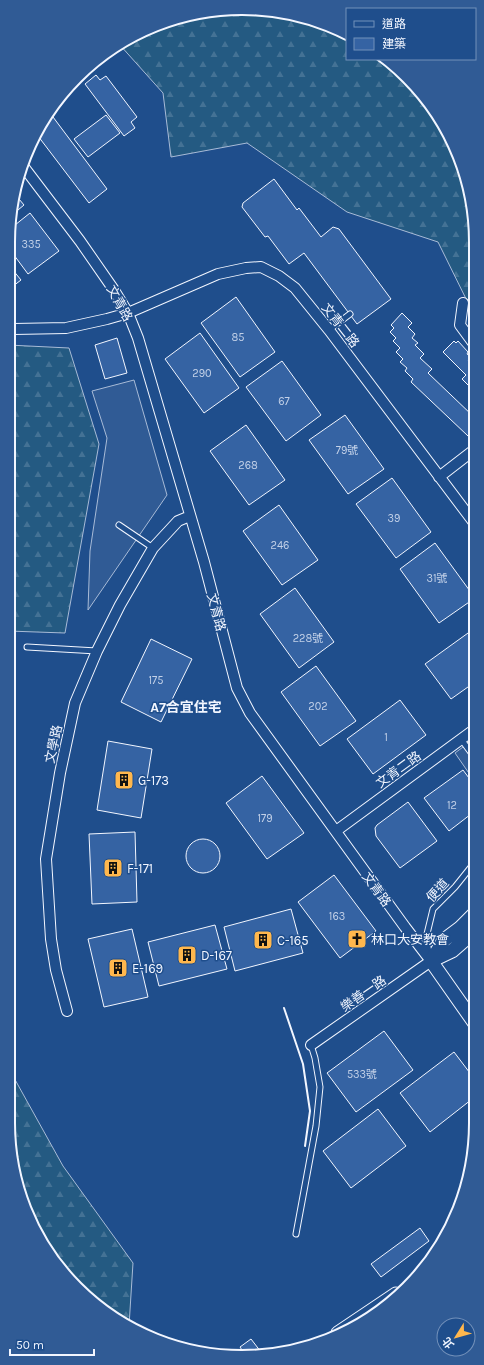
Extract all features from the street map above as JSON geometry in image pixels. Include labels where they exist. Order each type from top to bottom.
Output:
[{"type":"street","name":"文青路","points":[[27,170],[80,240],[128,313],[138,338],[204,562],[238,688],[250,713],[469,1015]]},
{"type":"street","name":"文青二路","points":[[15,329],[66,328],[107,320],[128,313],[218,274],[246,268],[261,268],[279,276],[295,288],[329,330],[469,516]]},
{"type":"street","points":[[464,303],[460,325],[469,337]]},
{"type":"street","points":[[439,477],[469,454]]},
{"type":"street","name":"文學路","points":[[67,1011],[56,970],[51,939],[46,859],[60,773],[75,703],[97,651],[120,605],[153,548],[178,521],[190,516]]},
{"type":"street","name":"文青二路","points":[[336,831],[469,734]]},
{"type":"street","points":[[431,961],[444,940],[469,919]]},
{"type":"street","points":[[431,961],[452,951],[469,936]]},
{"type":"street","name":"樂善一路","points":[[311,1045],[431,961]]},
{"type":"lane","points":[[329,330],[350,314]]},
{"type":"lane","points":[[119,525],[153,548]]},
{"type":"lane","points":[[27,647],[97,651]]},
{"type":"lane","points":[[461,740],[469,750]]},
{"type":"lane","name":"便道","points":[[431,961],[426,938],[433,909],[455,887],[469,870]]},
{"type":"lane","points":[[296,1234],[316,1126],[320,1087],[311,1045]]},
{"type":"green space","points":[[227,15],[257,15],[286,19],[315,27],[346,40],[346,60],[377,60],[392,71],[413,92],[439,128],[452,155],[465,198],[469,227],[469,305],[438,242],[347,212],[247,143],[171,157],[163,93],[123,49],[155,32],[198,19]]},
{"type":"green space","points":[[15,345],[69,348],[99,444],[65,633],[15,631]]},
{"type":"green space","points":[[15,1080],[63,1166],[133,1263],[129,1321],[92,1294],[81,1284],[53,1249],[32,1210],[19,1167],[15,1138]]},
{"type":"shaded area","points":[[134,380],[167,495],[88,610],[90,551],[107,438],[92,391]]},
{"type":"shaded area","points":[[469,742],[469,773],[455,753]]},
{"type":"building","points":[[96,75],[100,80],[106,76],[137,117],[131,122],[135,128],[124,136],[85,84]]},
{"type":"building","points":[[106,115],[120,133],[88,157],[74,139]]},
{"type":"building","points":[[53,117],[107,189],[89,203],[40,138]]},
{"type":"building","points":[[274,179],[297,210],[299,208],[321,237],[333,227],[339,229],[391,299],[357,324],[304,253],[289,264],[268,236],[265,237],[242,207],[243,203]]},
{"type":"building","points":[[19,199],[24,205],[17,211]]},
{"type":"building","points":[[30,213],[59,251],[28,274],[15,256],[15,225]]},
{"type":"building","points":[[15,273],[21,280],[15,285]]},
{"type":"building","points":[[236,297],[275,352],[240,377],[201,323]]},
{"type":"building","points":[[402,313],[412,323],[408,327],[415,334],[412,338],[418,343],[415,345],[424,354],[420,358],[432,369],[428,373],[469,412],[468,436],[411,382],[413,379],[405,371],[407,368],[400,362],[403,359],[396,352],[400,348],[393,341],[396,338],[390,332],[394,328],[391,325]]},
{"type":"building","points":[[200,333],[239,388],[204,413],[165,359]]},
{"type":"building","points":[[117,338],[127,373],[105,379],[95,345]]},
{"type":"building","points":[[454,341],[456,343],[458,341],[468,352],[469,386],[462,379],[466,375],[443,352]]},
{"type":"building","points":[[282,361],[321,415],[286,441],[246,387]]},
{"type":"building","points":[[345,415],[384,469],[348,494],[309,440]]},
{"type":"building","points":[[246,425],[285,480],[249,505],[210,451]]},
{"type":"building","points":[[392,478],[431,532],[396,558],[356,504]]},
{"type":"building","points":[[279,505],[318,560],[282,585],[243,531]]},
{"type":"building","points":[[435,543],[469,590],[469,602],[439,623],[400,569]]},
{"type":"building","points":[[295,588],[334,642],[299,668],[260,614]]},
{"type":"building","points":[[469,632],[469,686],[451,699],[425,664]]},
{"type":"building","points":[[151,639],[192,659],[161,722],[121,702]]},
{"type":"building","points":[[316,666],[356,721],[320,746],[281,692]]},
{"type":"building","points":[[400,700],[426,735],[373,774],[347,739]]},
{"type":"building","name":"G-173","points":[[108,741],[152,749],[141,818],[97,810]]},
{"type":"building","points":[[463,770],[469,778],[469,816],[449,831],[424,798]]},
{"type":"building","points":[[262,776],[304,833],[267,859],[226,803]]},
{"type":"building","points":[[408,802],[437,841],[400,868],[376,836],[375,828]]},
{"type":"building","name":"F-171","points":[[135,832],[137,902],[92,904],[89,834]]},
{"type":"building","points":[[203,839],[215,844],[220,856],[215,868],[203,873],[191,868],[186,856],[191,844]]},
{"type":"building","points":[[334,875],[376,931],[340,958],[298,902]]},
{"type":"building","name":"C-165","points":[[291,909],[303,953],[235,971],[224,927]]},
{"type":"building","name":"D-167","points":[[215,925],[227,969],[159,986],[148,942]]},
{"type":"building","name":"E-169","points":[[132,929],[148,997],[104,1007],[88,939]]},
{"type":"building","points":[[384,1031],[413,1070],[356,1112],[327,1073]]},
{"type":"building","points":[[454,1052],[469,1072],[469,1101],[430,1132],[400,1093]]},
{"type":"building","points":[[378,1109],[406,1146],[351,1188],[323,1151]]},
{"type":"building","points":[[420,1228],[429,1241],[381,1277],[371,1264]]},
{"type":"building","points":[[251,1339],[259,1350],[242,1350],[240,1347]]},
{"type":"wall","points":[[284,1008],[303,1064],[310,1111],[305,1146]]},
{"type":"place","name":"G-173","points":[[124,780]]},
{"type":"place","name":"F-171","points":[[113,868]]},
{"type":"place","name":"林口大安教會","points":[[357,939]]},
{"type":"place","name":"C-165","points":[[263,940]]},
{"type":"place","name":"D-167","points":[[187,955]]},
{"type":"place","name":"E-169","points":[[118,968]]},
{"type":"district","name":"A7合宜住宅","points":[[186,707]]}]
